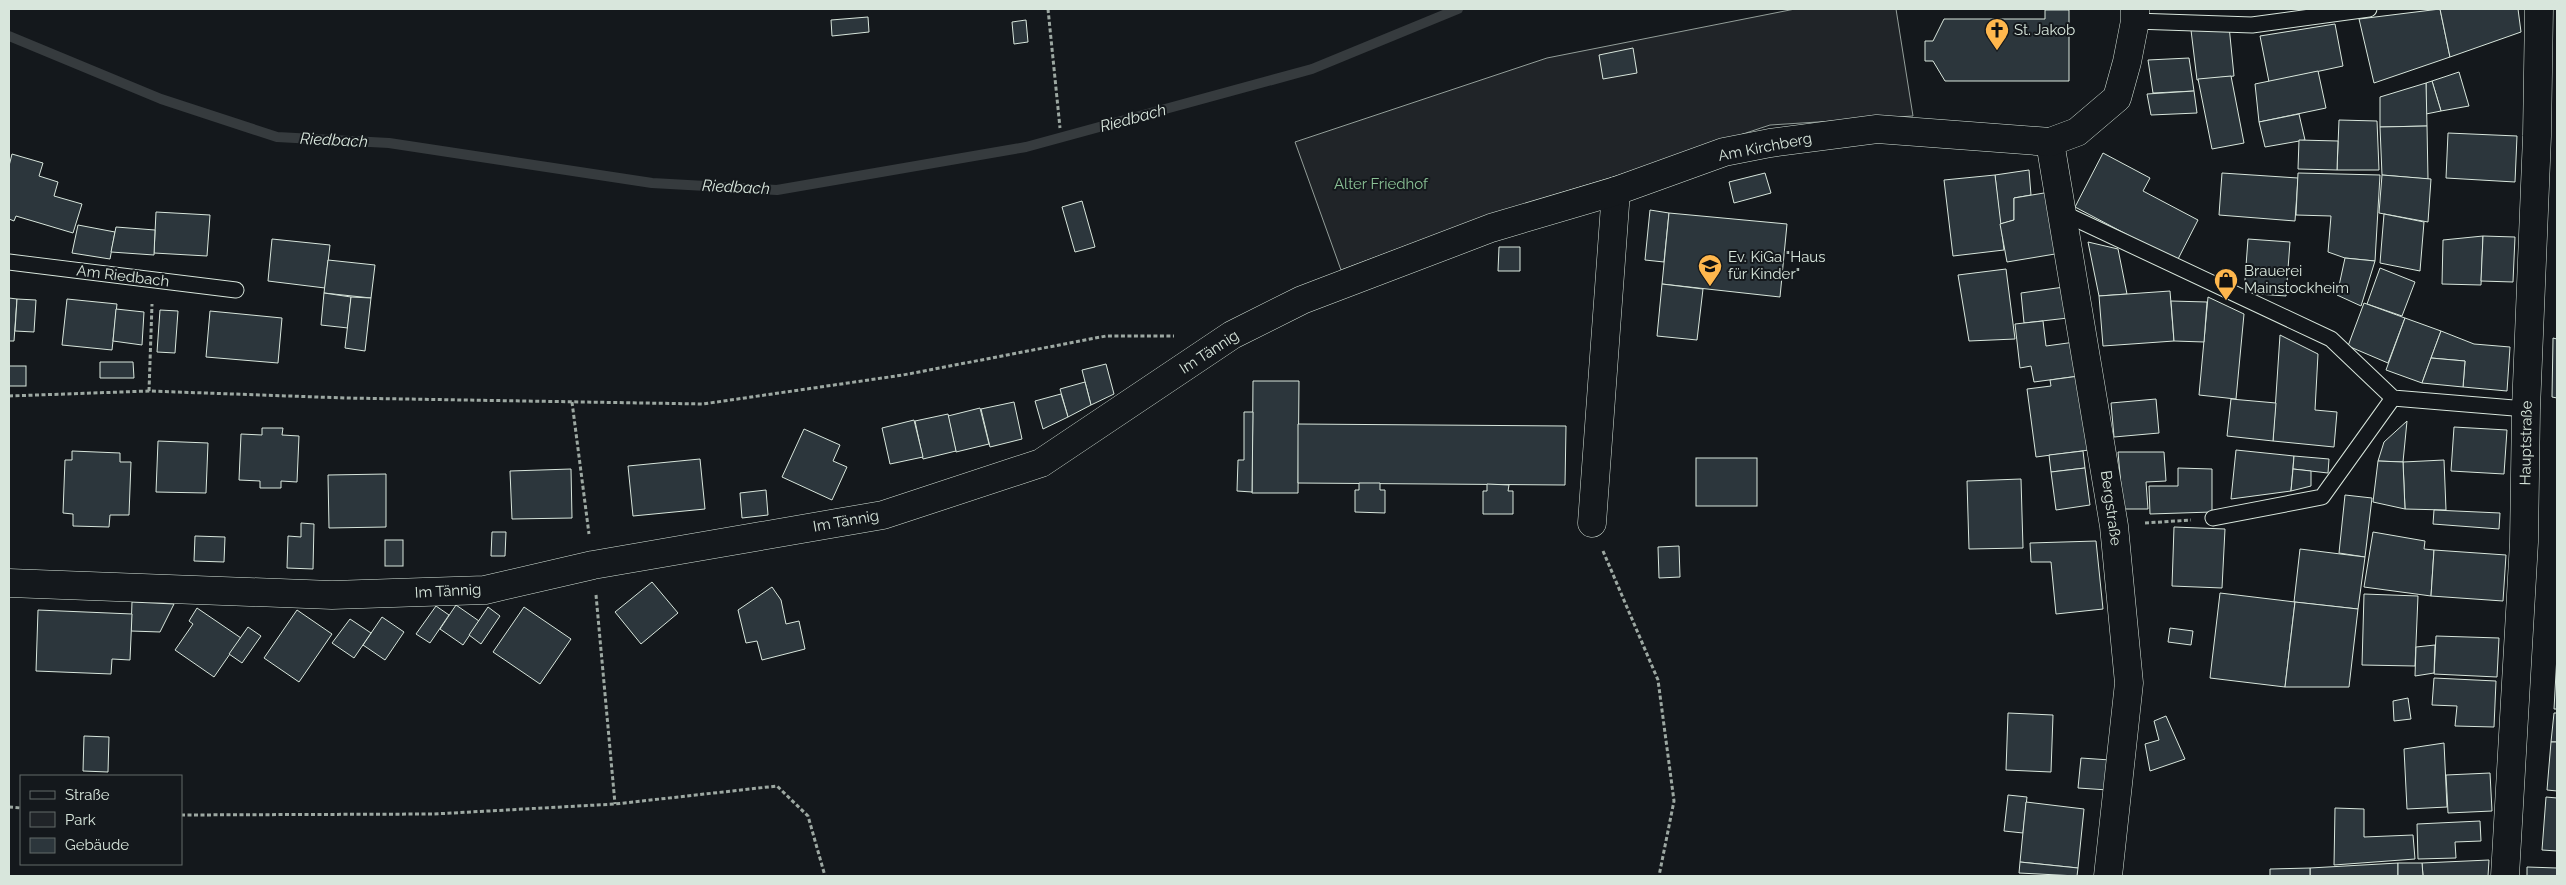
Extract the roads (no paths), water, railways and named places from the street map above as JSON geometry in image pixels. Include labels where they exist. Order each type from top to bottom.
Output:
[{"type":"street","name":"Hauptstraße","points":[[2506,876],[2524,542],[2526,409],[2540,9]]},
{"type":"street","name":"Am Kirchberg","points":[[1616,191],[1724,152],[1770,143],[1877,129],[2050,142],[2077,132],[2116,98],[2127,62],[2135,15]]},
{"type":"street","name":"Bergstraße","points":[[2050,142],[2114,526],[2130,683],[2108,876]]},
{"type":"street","points":[[1592,524],[1616,191]]},
{"type":"street","name":"Im Tännig","points":[[9,583],[332,595],[485,590],[593,565],[883,515],[1041,464],[1232,335],[1302,300],[1491,228],[1616,191]]},
{"type":"lane","points":[[2135,15],[2252,25],[2369,9]]},
{"type":"lane","points":[[2063,213],[2330,339],[2392,398],[2526,409]]},
{"type":"lane","name":"Am Riedbach","points":[[9,262],[236,290]]},
{"type":"lane","points":[[2213,518],[2322,497],[2392,398]]},
{"type":"waterway","name":"Riedbach","points":[[9,36],[161,99],[277,137],[389,143],[652,183],[777,190],[1026,147],[1312,69],[1458,9]]},
{"type":"place","name":"St. Jakob","points":[[1997,51]]},
{"type":"place","name":"Ev. KiGa \"Haus für Kinder\"","points":[[1710,287]]},
{"type":"place","name":"Brauerei Mainstockheim","points":[[2226,301]]},
{"type":"park label","name":"Alter Friedhof","points":[[1381,184]]}]
